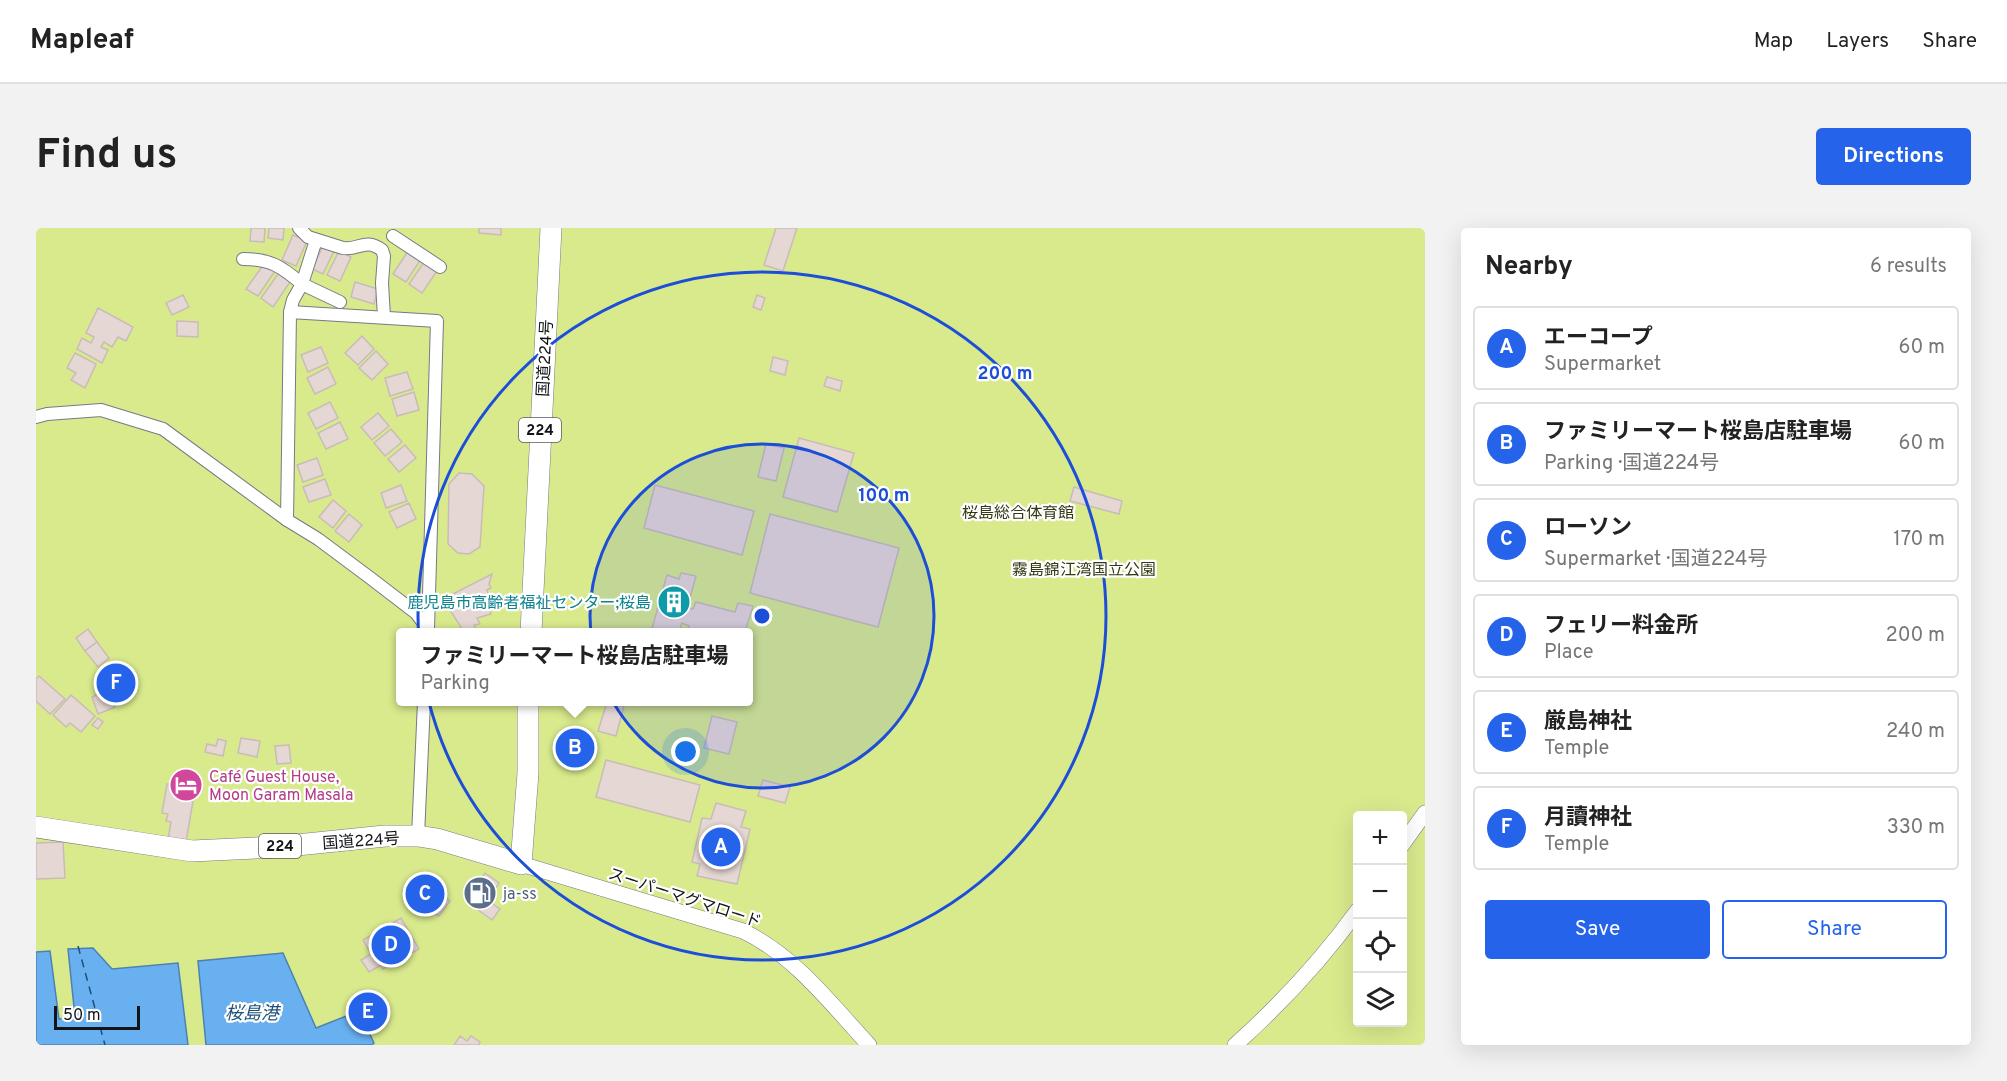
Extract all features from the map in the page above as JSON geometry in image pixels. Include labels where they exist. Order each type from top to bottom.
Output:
[{"type":"highway","name":"国道224号","points":[[531,628],[551,228]]},
{"type":"highway","points":[[521,864],[528,773],[528,706]]},
{"type":"highway","name":"国道224号","points":[[36,827],[192,851],[277,847],[385,836],[418,836],[437,839],[521,864]]},
{"type":"street","points":[[299,228],[308,237],[348,249],[362,244],[371,244],[382,250],[384,256],[382,283],[384,317]]},
{"type":"street","points":[[384,256],[395,237],[440,267]]},
{"type":"street","points":[[287,520],[290,312],[316,240]]},
{"type":"street","points":[[243,259],[263,260],[277,264],[302,284],[340,302]]},
{"type":"street","points":[[290,312],[437,321],[428,628]]},
{"type":"street","points":[[36,417],[47,414],[101,410],[163,429],[287,520],[318,539],[417,613],[426,628]]},
{"type":"street","points":[[418,836],[424,706]]},
{"type":"street","points":[[1407,838],[1425,813]]},
{"type":"street","name":"スーパーマグマロード","points":[[521,864],[743,931],[762,940],[803,973],[869,1045]]},
{"type":"street","points":[[1235,1045],[1275,1009],[1319,962],[1353,917]]},
{"type":"green space","name":"霧島錦江湾国立公園","points":[[36,228],[1425,228],[1425,1045],[36,1045]]},
{"type":"water","points":[[93,948],[112,969],[178,963],[188,1045],[36,1045],[36,952],[50,951],[59,1019],[75,1017],[68,949]]},
{"type":"water","name":"桜島港","points":[[283,953],[316,1028],[359,1011],[374,1043],[372,1045],[206,1045],[198,961]]},
{"type":"building","points":[[251,228],[265,228],[264,242],[250,241]]},
{"type":"building","points":[[269,228],[284,228],[283,240],[268,238]]},
{"type":"building","points":[[479,228],[501,228],[501,235],[479,233]]},
{"type":"building","points":[[776,228],[797,228],[783,271],[764,265]]},
{"type":"building","points":[[293,235],[307,241],[296,266],[282,260]]},
{"type":"building","points":[[323,246],[334,251],[323,274],[312,269]]},
{"type":"building","points":[[339,251],[351,257],[340,281],[327,275]]},
{"type":"building","points":[[408,251],[421,259],[406,282],[393,274]]},
{"type":"building","points":[[424,262],[437,271],[422,293],[409,284]]},
{"type":"building","points":[[264,264],[275,271],[258,296],[246,289]]},
{"type":"building","points":[[278,274],[290,282],[273,307],[261,298]]},
{"type":"building","points":[[355,282],[378,289],[374,304],[351,297]]},
{"type":"building","points":[[183,295],[189,307],[172,315],[166,303]]},
{"type":"building","points":[[757,295],[765,298],[761,310],[753,307]]},
{"type":"building","points":[[98,308],[133,327],[126,341],[118,337],[112,347],[104,342],[101,347],[108,350],[102,363],[77,349],[82,338],[91,343],[94,337],[86,333]]},
{"type":"building","points":[[177,321],[198,322],[198,337],[177,336]]},
{"type":"building","points":[[362,336],[374,349],[358,365],[345,353]]},
{"type":"building","points":[[321,347],[328,363],[308,372],[301,355]]},
{"type":"building","points":[[376,351],[388,364],[372,380],[359,368]]},
{"type":"building","points":[[75,353],[96,364],[85,388],[71,380],[76,373],[67,368]]},
{"type":"building","points":[[773,357],[788,361],[785,375],[770,371]]},
{"type":"building","points":[[328,367],[336,384],[315,394],[307,378]]},
{"type":"building","points":[[407,372],[413,389],[390,396],[385,378]]},
{"type":"building","points":[[827,377],[842,381],[840,391],[824,386]]},
{"type":"building","points":[[414,392],[419,410],[397,416],[392,399]]},
{"type":"building","points":[[330,402],[338,418],[316,429],[308,413]]},
{"type":"building","points":[[378,413],[389,426],[372,440],[361,427]]},
{"type":"building","points":[[340,422],[348,439],[326,449],[318,433]]},
{"type":"building","points":[[391,429],[402,442],[385,456],[374,443]]},
{"type":"building","points":[[799,438],[854,453],[837,512],[783,497]]},
{"type":"building","points":[[766,444],[784,448],[776,481],[758,477]]},
{"type":"building","points":[[405,445],[416,458],[399,472],[388,459]]},
{"type":"building","points":[[317,458],[323,475],[303,482],[297,465]]},
{"type":"building","points":[[459,473],[472,474],[484,486],[480,547],[469,554],[458,553],[448,544],[449,484]]},
{"type":"building","points":[[325,479],[331,495],[309,502],[303,487]]},
{"type":"building","points":[[401,485],[407,501],[386,508],[381,493]]},
{"type":"building","points":[[655,485],[754,511],[742,555],[644,528]]},
{"type":"building","points":[[1074,487],[1122,501],[1119,514],[1070,501]]},
{"type":"building","points":[[333,500],[346,511],[333,528],[319,517]]},
{"type":"building","points":[[409,503],[416,519],[397,528],[389,512]]},
{"type":"building","points":[[349,514],[362,525],[349,542],[335,531]]},
{"type":"building","points":[[770,514],[899,548],[878,627],[750,593]]},
{"type":"building","name":"鹿児島市高齢者福祉センター;桜島","points":[[681,573],[696,576],[687,608],[693,609],[696,602],[735,612],[738,603],[753,606],[746,628],[688,628],[689,626],[682,623],[680,628],[652,628],[667,575],[679,579]]},
{"type":"building","points":[[492,574],[489,584],[491,588],[487,590],[489,596],[484,598],[491,614],[477,618],[480,624],[474,625],[476,628],[461,628],[443,599]]},
{"type":"building","points":[[88,629],[97,642],[85,651],[76,638]]},
{"type":"building","points":[[97,642],[109,658],[98,667],[85,651]]},
{"type":"building","points":[[39,676],[65,699],[50,714],[36,701],[36,679]]},
{"type":"building","points":[[107,689],[115,707],[98,714],[92,697]]},
{"type":"building","points":[[71,695],[95,716],[81,732],[70,723],[66,727],[53,715]]},
{"type":"building","points":[[606,706],[624,706],[616,736],[598,731]]},
{"type":"building","points":[[712,716],[737,722],[729,754],[704,748]]},
{"type":"building","points":[[98,718],[103,722],[98,729],[92,725]]},
{"type":"building","points":[[241,738],[260,741],[257,757],[238,753]]},
{"type":"building","points":[[218,739],[226,741],[223,756],[205,752],[207,744],[216,746]]},
{"type":"building","points":[[289,745],[291,763],[277,764],[275,746]]},
{"type":"building","points":[[606,760],[700,785],[690,822],[596,797]]},
{"type":"building","points":[[763,780],[790,787],[785,803],[758,796]]},
{"type":"building","points":[[185,783],[193,784],[190,800],[182,798]]},
{"type":"building","points":[[167,784],[183,787],[181,799],[193,801],[186,842],[168,839],[171,822],[166,821],[168,814],[162,813]]},
{"type":"building","points":[[716,803],[746,811],[741,827],[750,829],[737,884],[697,876],[700,864],[692,862],[702,818],[711,819]]},
{"type":"building","points":[[63,842],[65,878],[36,879],[36,843]]},
{"type":"building","points":[[485,873],[499,883],[494,891],[489,888],[476,908],[468,903],[481,884],[479,882]]},
{"type":"building","points":[[414,875],[450,901],[439,916],[403,891]]},
{"type":"building","points":[[484,898],[500,909],[492,920],[477,909]]},
{"type":"building","points":[[401,918],[419,949],[383,969],[381,965],[369,972],[361,960],[371,954],[363,940]]},
{"type":"building","points":[[460,1036],[467,1041],[471,1036],[480,1042],[479,1045],[454,1045]]},
{"type":"ferry route","points":[[78,946],[105,1045]]},
{"type":"place","name":"鹿児島市高齢者福祉センター;桜島","points":[[674,602]]},
{"type":"place","name":"月讀神社","points":[[116,683]]},
{"type":"place","name":"ファミリーマート桜島店駐車場","points":[[575,748]]},
{"type":"place","name":"Café Guest House, Moon Garam Masala","points":[[186,785]]},
{"type":"place","name":"エーコープ","points":[[721,847]]},
{"type":"place","name":"ja-ss","points":[[480,893]]},
{"type":"place","name":"ローソン","points":[[425,894]]},
{"type":"place","name":"フェリー料金所","points":[[391,945]]},
{"type":"place","name":"厳島神社","points":[[368,1012]]},
{"type":"park label","name":"桜島総合体育館","points":[[1018,512]]}]
